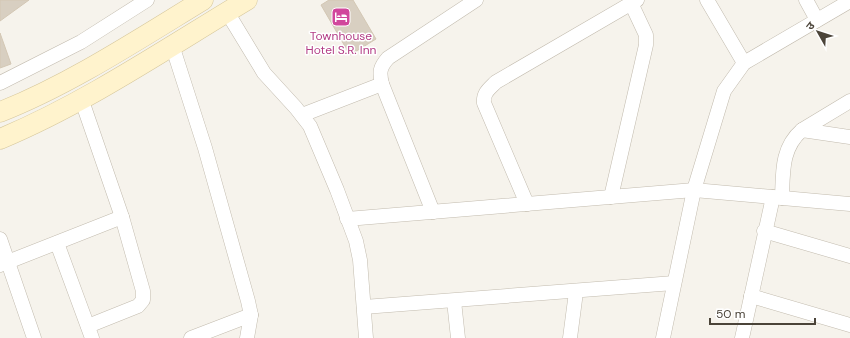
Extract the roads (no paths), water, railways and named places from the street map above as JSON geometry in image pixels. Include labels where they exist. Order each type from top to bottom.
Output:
[{"type":"street","points":[[0,83],[81,42],[147,0]]},
{"type":"street","points":[[0,112],[22,104],[111,55],[203,0]]},
{"type":"street","points":[[0,139],[24,129],[81,98],[172,45],[224,6],[247,0]]},
{"type":"street","points":[[433,212],[382,84],[379,72],[382,64],[388,58],[476,0]]},
{"type":"street","points":[[707,0],[744,63]]},
{"type":"street","points":[[806,0],[817,20]]},
{"type":"street","points":[[663,338],[694,190],[724,91],[744,63],[850,1]]},
{"type":"street","points":[[527,204],[484,103],[483,96],[496,82],[634,2],[646,35],[646,45],[611,197]]},
{"type":"street","points":[[224,6],[264,73],[310,126],[348,219],[360,260],[366,338]]},
{"type":"street","points":[[172,45],[205,148],[251,315],[247,338]]},
{"type":"street","points":[[302,115],[382,84]]},
{"type":"street","points":[[57,243],[90,332],[138,306],[143,300],[143,291],[122,217],[81,98]]},
{"type":"street","points":[[742,338],[764,231],[777,198],[785,154],[789,144],[802,130],[850,101]]},
{"type":"street","points":[[802,130],[850,137]]},
{"type":"street","points":[[348,219],[694,190],[850,204]]},
{"type":"street","points":[[4,263],[122,217]]},
{"type":"street","points":[[764,231],[850,256]]},
{"type":"street","points":[[0,239],[4,263],[34,338]]},
{"type":"street","points":[[364,307],[576,292],[674,283]]},
{"type":"street","points":[[570,338],[576,292]]},
{"type":"street","points":[[751,296],[850,325]]},
{"type":"street","points":[[454,301],[458,338]]},
{"type":"street","points":[[191,338],[251,315]]},
{"type":"place","name":"Townhouse Hotel S.R. Inn","points":[[341,17]]}]
